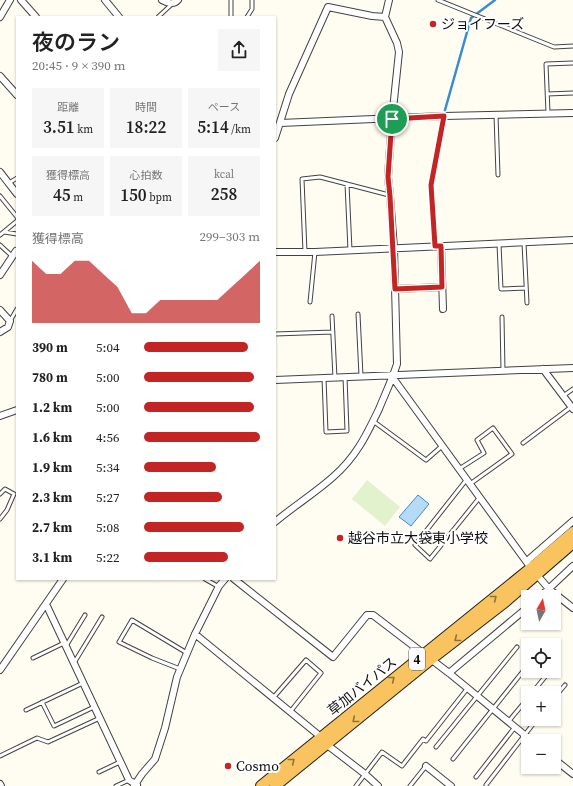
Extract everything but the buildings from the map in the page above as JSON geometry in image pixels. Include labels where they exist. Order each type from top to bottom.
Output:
[{"type":"highway","name":"草加バイパス","points":[[275,786],[324,741],[427,657],[573,532]]},
{"type":"highway","name":"草加バイパス","points":[[532,568],[573,543]]},
{"type":"highway","name":"草加バイパス","points":[[261,786],[324,741]]},
{"type":"street","points":[[0,17],[10,0]]},
{"type":"street","points":[[21,0],[35,16]]},
{"type":"street","points":[[105,0],[118,16]]},
{"type":"street","points":[[162,0],[172,4],[178,0]]},
{"type":"street","points":[[276,521],[292,507],[333,477],[355,454],[373,422],[393,377],[397,364],[394,248],[388,177],[399,52],[397,43],[385,17],[389,0]]},
{"type":"street","points":[[276,135],[289,94],[328,7],[372,16],[385,17]]},
{"type":"street","points":[[0,76],[16,94]]},
{"type":"street","points":[[280,123],[496,114],[573,113]]},
{"type":"street","points":[[0,172],[16,193]]},
{"type":"street","points":[[276,252],[315,252],[573,240]]},
{"type":"street","points":[[438,246],[442,287],[442,309]]},
{"type":"street","points":[[0,275],[15,253]]},
{"type":"street","points":[[395,289],[442,287]]},
{"type":"street","points":[[0,310],[10,321],[8,326],[0,332]]},
{"type":"street","points":[[276,380],[393,377],[573,368]]},
{"type":"street","points":[[543,369],[572,408]]},
{"type":"street","points":[[393,377],[532,568],[549,589],[573,608]]},
{"type":"street","points":[[0,416],[16,410]]},
{"type":"street","points":[[532,568],[573,521]]},
{"type":"street","points":[[549,589],[573,566]]},
{"type":"street","points":[[0,670],[62,580]]},
{"type":"street","points":[[46,604],[120,762],[129,780],[136,786],[142,774],[155,759],[166,728],[180,669],[195,634],[219,587],[224,580]]},
{"type":"street","points":[[235,580],[333,657],[367,615],[373,615],[449,673],[524,734]]},
{"type":"street","points":[[449,673],[521,613]]},
{"type":"street","points":[[195,634],[378,786]]},
{"type":"street","points":[[561,765],[573,774]]},
{"type":"street","points":[[426,766],[451,786]]},
{"type":"lane","points":[[230,0],[231,16]]},
{"type":"lane","points":[[248,16],[252,9],[252,0]]},
{"type":"lane","points":[[438,0],[554,47],[573,46]]},
{"type":"lane","points":[[159,16],[172,4]]},
{"type":"lane","points":[[548,113],[546,64],[573,63]]},
{"type":"lane","points":[[547,94],[573,93]]},
{"type":"lane","points":[[496,114],[498,175]]},
{"type":"lane","points":[[438,246],[431,185],[444,116]]},
{"type":"lane","points":[[305,252],[302,179],[320,177],[390,196]]},
{"type":"lane","points":[[9,183],[16,179]]},
{"type":"lane","points":[[347,184],[350,250]]},
{"type":"lane","points":[[0,196],[16,216]]},
{"type":"lane","points":[[0,235],[16,222]]},
{"type":"lane","points":[[4,232],[16,234]]},
{"type":"lane","points":[[524,243],[528,303]]},
{"type":"lane","points":[[499,244],[501,289],[526,288]]},
{"type":"lane","points":[[0,245],[15,253]]},
{"type":"lane","points":[[310,302],[315,252]]},
{"type":"lane","points":[[10,321],[16,311]]},
{"type":"lane","points":[[358,314],[362,377]]},
{"type":"lane","points":[[332,316],[335,378]]},
{"type":"lane","points":[[502,317],[503,371]]},
{"type":"lane","points":[[276,334],[333,332]]},
{"type":"lane","points":[[324,378],[326,432],[347,431],[345,378]]},
{"type":"lane","points":[[563,396],[573,389]]},
{"type":"lane","points":[[523,443],[572,408]]},
{"type":"lane","points":[[373,422],[426,460],[442,446]]},
{"type":"lane","points":[[459,469],[484,453],[477,440],[493,428],[512,454],[468,482],[415,545],[430,559],[480,497]]},
{"type":"lane","points":[[0,494],[5,489],[14,494],[7,510],[0,519]]},
{"type":"lane","points":[[207,580],[219,587]]},
{"type":"lane","points":[[33,658],[65,645],[85,615]]},
{"type":"lane","points":[[74,663],[102,617]]},
{"type":"lane","points":[[180,669],[152,658],[119,642],[132,620],[187,653]]},
{"type":"lane","points":[[436,747],[517,646]]},
{"type":"lane","points":[[273,698],[306,660],[321,673],[290,712]]},
{"type":"lane","points":[[453,759],[521,674]]},
{"type":"lane","points":[[538,686],[544,678]]},
{"type":"lane","points":[[26,710],[83,683]]},
{"type":"lane","points":[[561,690],[565,685]]},
{"type":"lane","points":[[356,786],[382,752],[402,766],[423,739],[426,741],[468,689]]},
{"type":"lane","points":[[42,702],[54,726],[94,707]]},
{"type":"lane","points":[[508,722],[521,706]]},
{"type":"lane","points":[[0,756],[37,738],[48,742],[100,718]]},
{"type":"lane","points":[[476,777],[515,727]]},
{"type":"lane","points":[[486,785],[521,740]]},
{"type":"lane","points":[[99,772],[120,762]]},
{"type":"lane","points":[[410,786],[426,766]]},
{"type":"lane","points":[[116,786],[129,780]]},
{"type":"green space","points":[[367,480],[400,507],[385,526],[352,499]]},
{"type":"water","points":[[418,495],[429,504],[411,526],[399,517]]},
{"type":"waterway","points":[[445,110],[471,18],[495,0]]},
{"type":"place","name":"ジョイフーズ","points":[[433,24]]},
{"type":"place","name":"越谷市立大袋東小学校","points":[[340,538]]},
{"type":"place","name":"Cosmo","points":[[228,766]]},
{"type":"route","points":[[444,116],[431,185],[435,246],[441,246],[442,287],[395,289],[394,248],[388,177],[392,119],[444,116]]}]
